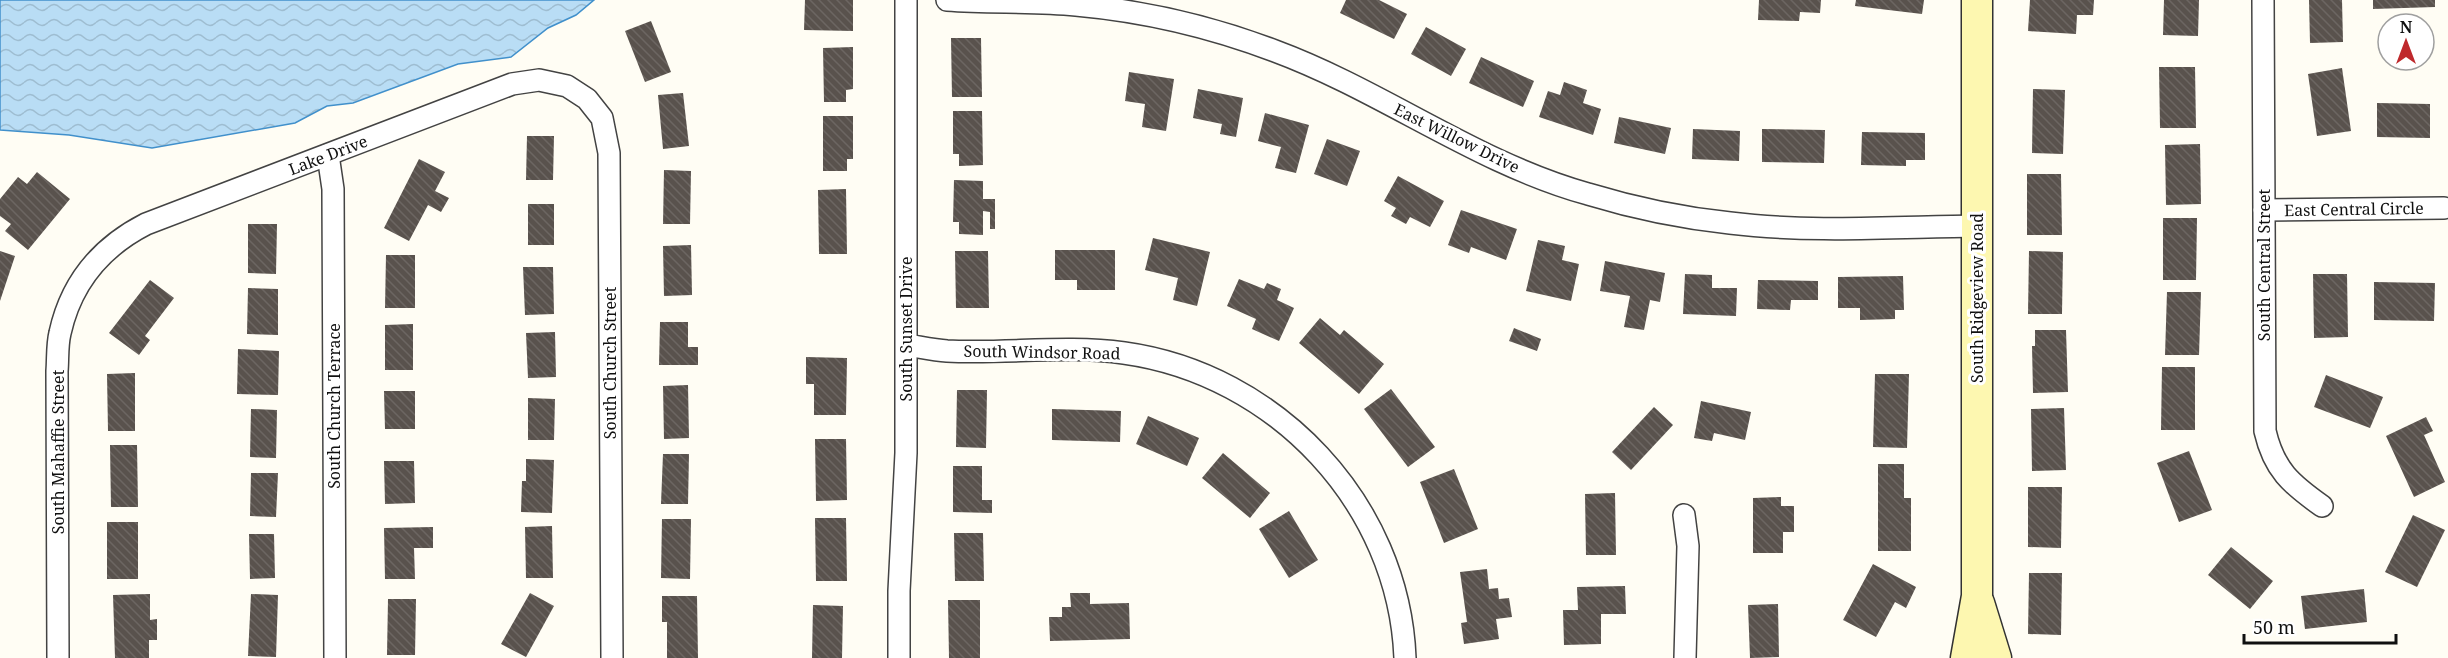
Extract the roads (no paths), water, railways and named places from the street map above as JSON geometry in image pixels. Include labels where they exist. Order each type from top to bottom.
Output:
[{"type":"main road","name":"South Ridgeview Road","points":[[1966,658],[1977,596],[1977,0]]},
{"type":"main road","name":"South Ridgeview Road","points":[[1977,596],[1996,658]]},
{"type":"street","name":"South Sunset Drive","points":[[899,658],[899,591],[906,453],[906,0]]},
{"type":"street","name":"East Willow Drive","points":[[947,0],[1077,5],[1141,14],[1212,30],[1274,50],[1334,75],[1457,141],[1509,165],[1585,194],[1657,212],[1731,223],[1801,228],[1977,226]]},
{"type":"street","name":"South Central Street","points":[[2263,0],[2265,431],[2270,452],[2282,474],[2322,506]]},
{"type":"street","name":"Lake Drive","points":[[99,256],[123,236],[146,224],[512,84],[539,80],[567,86]]},
{"type":"street","name":"South Church Street","points":[[567,86],[587,99],[602,118],[609,153],[612,658]]},
{"type":"street","name":"South Church Terrace","points":[[328,155],[333,189],[335,658]]},
{"type":"street","name":"East Central Circle","points":[[2264,210],[2444,208]]},
{"type":"street","name":"South Mahaffie Street","points":[[58,658],[57,371],[59,335],[70,300],[99,256]]},
{"type":"street","name":"South Windsor Road","points":[[907,345],[946,351],[1124,353],[1186,367],[1214,378],[1264,407],[1300,435],[1328,464],[1361,510],[1383,555],[1397,597],[1406,658]]},
{"type":"street","points":[[1684,515],[1688,546],[1685,658]]},
{"type":"water","points":[[0,0],[594,0],[576,15],[548,28],[511,57],[458,64],[353,103],[327,106],[295,123],[152,148],[69,135],[0,130]]}]
